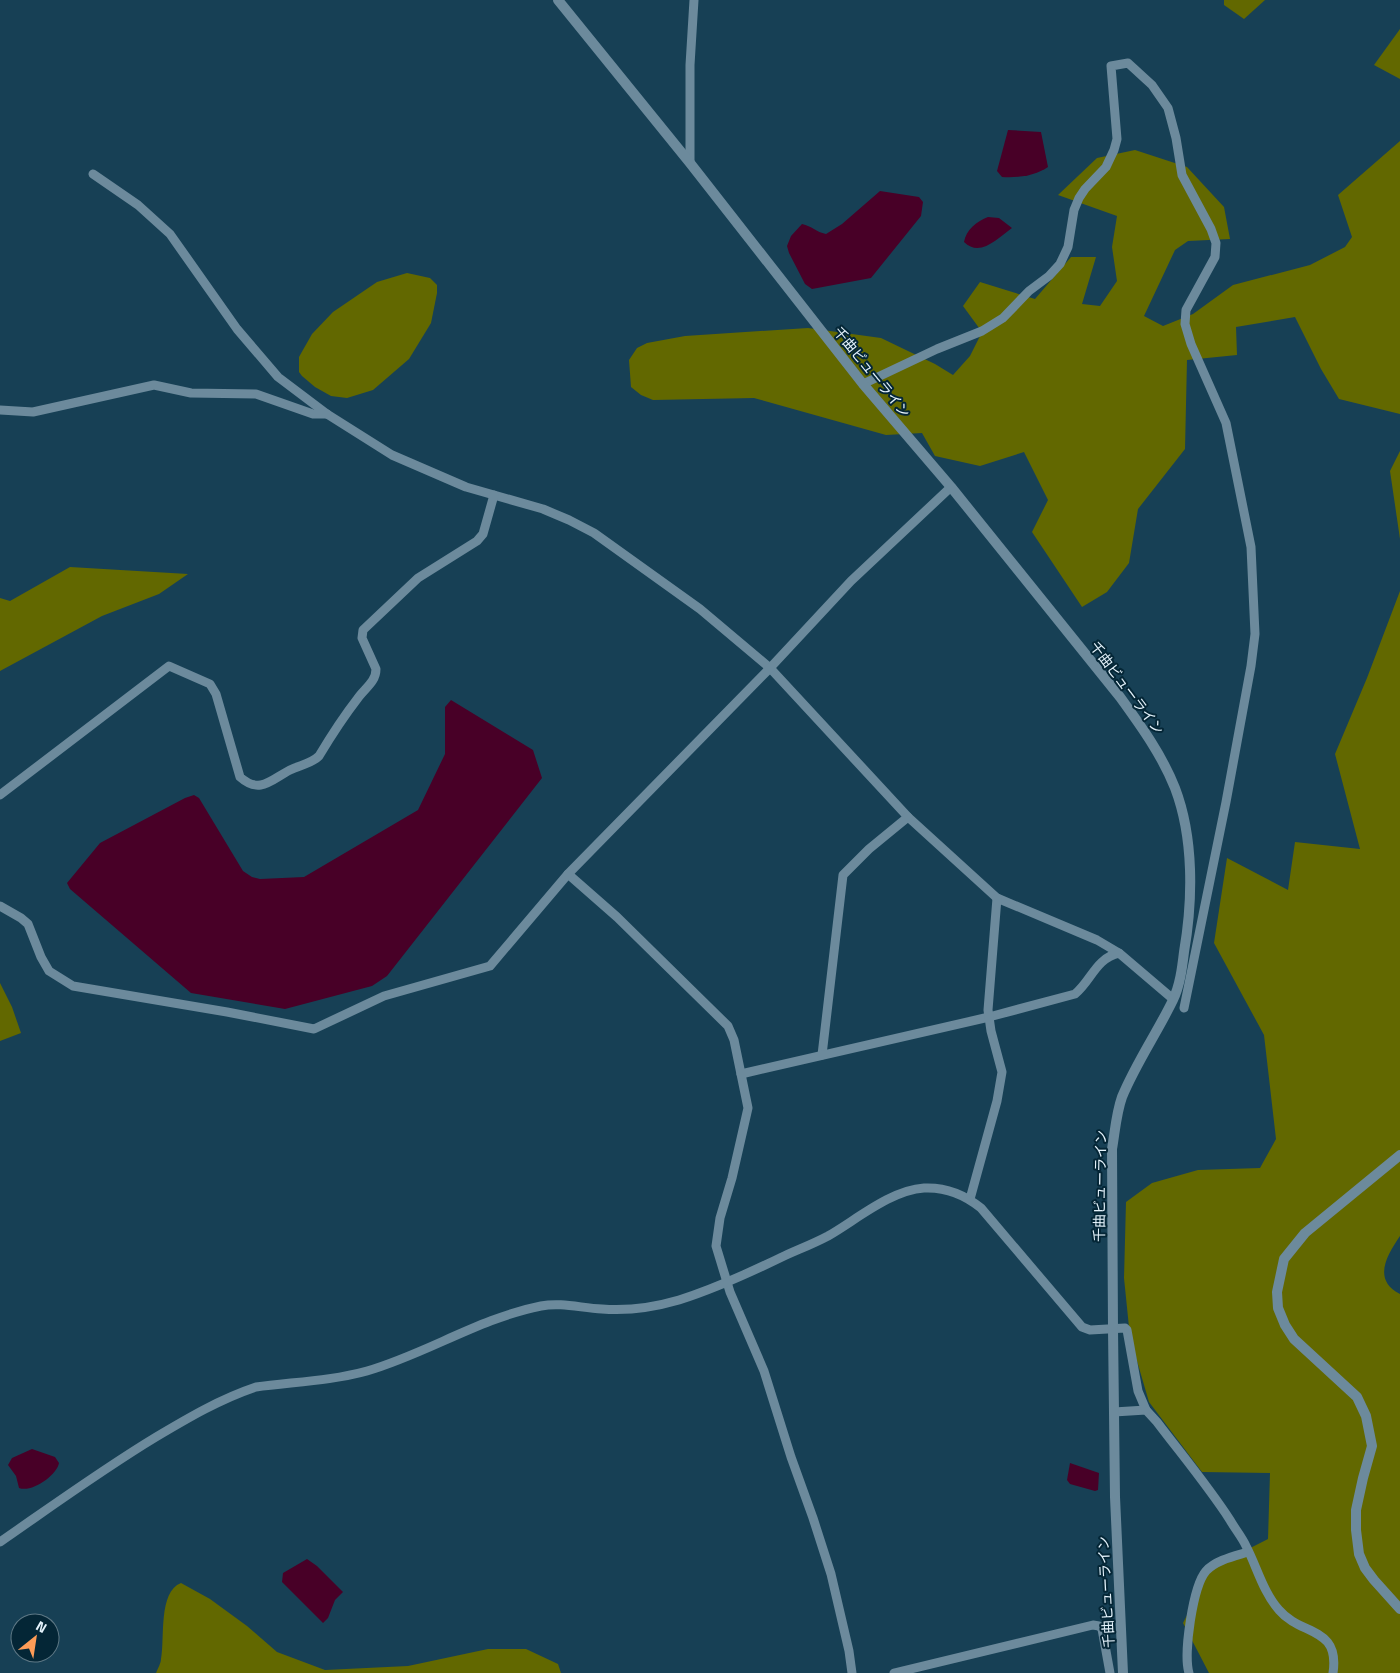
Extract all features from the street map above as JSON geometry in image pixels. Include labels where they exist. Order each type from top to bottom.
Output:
[{"type":"street","name":"千曲ビューライン","points":[[558,0],[863,384],[951,487],[1120,698],[1143,729],[1174,787],[1182,810],[1189,862],[1190,919],[1180,981],[1173,999],[1132,1076],[1122,1099],[1112,1149],[1115,1497],[1123,1673]]},
{"type":"street","points":[[690,164],[690,65],[694,0]]},
{"type":"street","points":[[863,384],[937,349],[982,332],[1003,318],[1029,291],[1049,276],[1060,264],[1068,247],[1074,210],[1079,198],[1085,188],[1106,167],[1117,139],[1111,66],[1128,63],[1152,85],[1168,108],[1176,138],[1182,175],[1216,243],[1215,257],[1186,310],[1185,324],[1191,344],[1226,423],[1251,547],[1255,634],[1251,666],[1226,802],[1184,1008]]},
{"type":"street","points":[[93,174],[138,205],[170,234],[237,329],[278,377],[327,414],[392,455],[466,487],[552,513],[594,533],[700,609],[770,668],[908,817],[997,898],[1097,940],[1119,953],[1173,999]]},
{"type":"street","points":[[0,410],[33,412],[154,385],[191,393],[256,394],[313,414],[327,414]]},
{"type":"street","points":[[0,906],[28,924],[41,957],[49,970],[58,978],[73,986],[314,1029],[384,996],[490,966],[568,874],[770,668],[851,581],[951,487]]},
{"type":"street","points":[[0,795],[169,666],[210,684],[216,694],[240,777],[244,781],[250,784],[264,785],[290,770],[314,761],[376,674],[376,669],[362,638],[363,630],[389,607],[410,584],[477,541],[483,534],[494,495]]},
{"type":"street","points":[[822,1055],[843,875],[869,849],[908,817]]},
{"type":"street","points":[[568,874],[617,917],[728,1026],[734,1040],[748,1108],[732,1178],[720,1218],[716,1246],[730,1292],[764,1371],[831,1574],[849,1651],[852,1673]]},
{"type":"street","points":[[970,1199],[997,1100],[1002,1072],[989,1017],[997,898]]},
{"type":"street","points":[[741,1074],[989,1017],[1075,994],[1094,969],[1112,954],[1119,953]]},
{"type":"street","points":[[1400,1155],[1305,1233],[1284,1259],[1277,1292],[1278,1308],[1285,1325],[1294,1339],[1305,1351],[1345,1384],[1357,1397],[1366,1416],[1372,1446],[1356,1510],[1359,1554],[1365,1568],[1400,1609]]},
{"type":"street","points":[[0,1542],[136,1449],[189,1417],[239,1393],[256,1387],[365,1372],[528,1309],[558,1304],[604,1310],[641,1307],[678,1300],[727,1281],[828,1236],[862,1214],[894,1197],[924,1188],[944,1190],[970,1199],[981,1208],[1082,1327],[1090,1330],[1122,1327],[1127,1330],[1138,1391],[1146,1410],[1158,1422],[1221,1507],[1248,1552],[1270,1598],[1280,1612],[1326,1640],[1333,1649],[1333,1673]]},
{"type":"street","points":[[1114,1412],[1146,1410]]},
{"type":"street","points":[[1189,1673],[1186,1652],[1196,1591],[1205,1572],[1212,1566],[1248,1552]]},
{"type":"street","points":[[894,1673],[1093,1625],[1102,1629],[1110,1673]]},
{"type":"shaded area","points":[[1224,0],[1265,0],[1244,19],[1224,5]]},
{"type":"shaded area","points":[[1400,29],[1400,79],[1374,65]]},
{"type":"shaded area","points":[[1008,130],[1041,132],[1048,167],[1026,176],[1002,177],[997,171]]},
{"type":"shaded area","points":[[1400,141],[1400,414],[1339,399],[1321,369],[1295,317],[1236,327],[1237,355],[1187,360],[1185,449],[1138,509],[1129,563],[1107,592],[1082,607],[1032,532],[1048,500],[1024,452],[980,466],[935,456],[922,433],[886,435],[754,398],[653,400],[641,395],[631,387],[629,360],[637,348],[647,343],[685,336],[808,328],[881,338],[935,364],[953,375],[970,356],[982,332],[963,306],[980,282],[1035,299],[1071,257],[1096,257],[1082,304],[1100,306],[1117,281],[1112,247],[1117,216],[1058,195],[1097,158],[1135,150],[1187,167],[1224,207],[1230,239],[1188,241],[1175,250],[1144,316],[1163,326],[1193,314],[1233,285],[1310,265],[1345,247],[1352,237],[1338,195]]},
{"type":"shaded area","points":[[880,191],[919,197],[923,202],[921,216],[871,278],[812,289],[805,284],[789,253],[787,246],[791,236],[802,224],[826,234],[842,224]]},
{"type":"shaded area","points":[[988,217],[999,218],[1012,228],[989,245],[983,247],[976,248],[964,242],[973,226]]},
{"type":"shaded area","points":[[407,273],[430,278],[437,285],[431,323],[409,359],[373,390],[347,398],[331,396],[315,387],[302,376],[299,372],[299,357],[312,334],[333,312],[377,282]]},
{"type":"shaded area","points":[[1400,451],[1400,539],[1390,471]]},
{"type":"shaded area","points":[[70,567],[188,574],[159,594],[102,616],[0,671],[0,598],[10,601]]},
{"type":"shaded area","points":[[1400,591],[1400,1236],[1387,1259],[1384,1275],[1386,1282],[1391,1288],[1400,1294],[1400,1673],[1209,1673],[1183,1623],[1211,1568],[1268,1539],[1270,1473],[1202,1472],[1149,1402],[1130,1337],[1124,1278],[1126,1202],[1152,1183],[1198,1170],[1260,1168],[1276,1139],[1264,1035],[1214,943],[1227,858],[1288,890],[1295,842],[1360,849],[1335,754],[1367,678]]},
{"type":"shaded area","points":[[451,700],[533,750],[542,778],[387,976],[372,986],[285,1009],[191,993],[70,889],[67,883],[100,843],[194,795],[199,798],[243,871],[252,877],[260,879],[304,877],[418,810],[445,754],[445,707]]},
{"type":"shaded area","points":[[0,983],[12,1007],[21,1033],[0,1041]]},
{"type":"shaded area","points":[[32,1449],[55,1457],[59,1463],[54,1473],[43,1482],[30,1488],[19,1488],[16,1476],[8,1465],[12,1458]]},
{"type":"shaded area","points":[[1070,1463],[1099,1473],[1098,1490],[1095,1491],[1070,1484],[1067,1480]]},
{"type":"shaded area","points":[[307,1559],[317,1566],[343,1592],[335,1600],[328,1618],[323,1623],[282,1582],[283,1573]]},
{"type":"shaded area","points":[[181,1583],[210,1599],[247,1626],[277,1652],[325,1670],[408,1666],[488,1649],[526,1649],[558,1664],[561,1673],[156,1673],[161,1661],[166,1605],[174,1588]]}]
